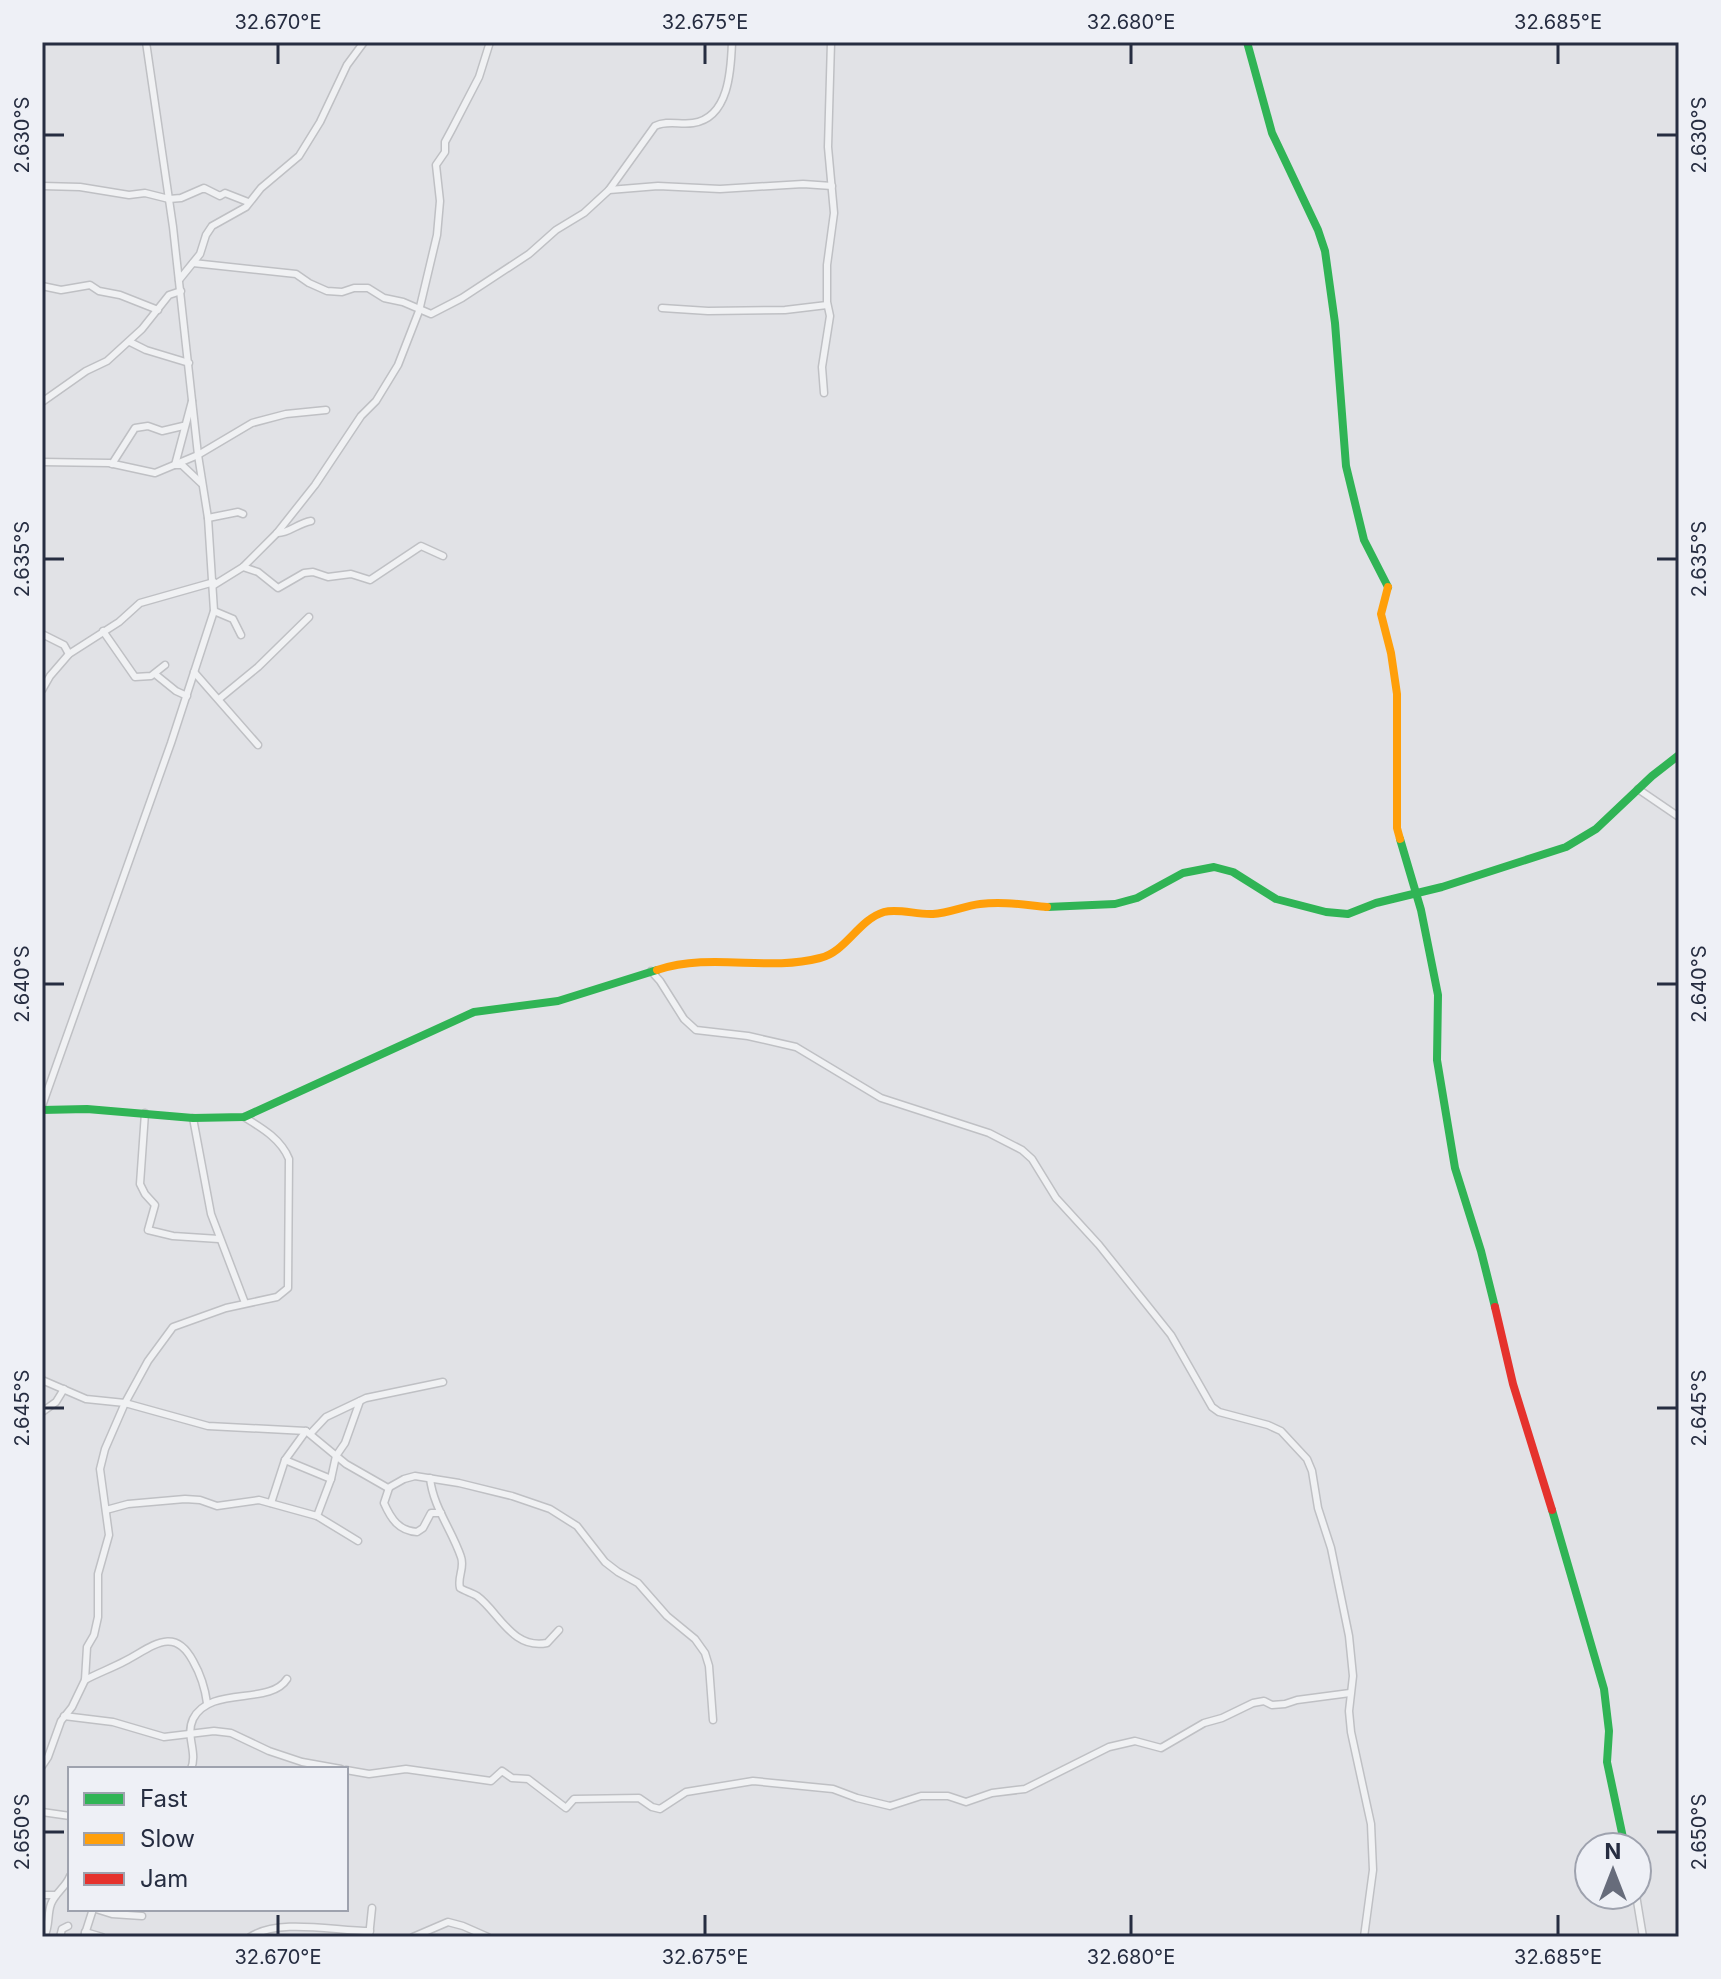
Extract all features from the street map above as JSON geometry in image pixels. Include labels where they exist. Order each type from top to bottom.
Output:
[{"type":"street","points":[[146,42],[181,291],[198,455],[208,518],[214,611],[42,1108],[193,1118],[244,1117],[474,1012],[558,1001],[679,963],[708,960],[757,964],[823,958],[868,920],[886,911],[933,914],[996,902],[1046,907],[1121,903],[1137,898],[1175,877],[1203,868],[1227,869],[1276,899],[1336,914],[1348,914],[1566,847],[1596,829],[1679,755]]},
{"type":"street","points":[[179,280],[193,263],[212,226],[243,209],[299,156],[320,122],[347,65],[364,42]]},
{"type":"street","points":[[42,690],[69,654],[147,600],[214,583],[243,567],[277,533],[315,485],[361,416],[376,401],[402,356],[419,311],[437,235],[440,201],[436,165],[479,77],[490,42]]},
{"type":"street","points":[[193,263],[296,274],[309,283],[334,292],[368,288],[384,298],[431,314],[462,298],[584,213],[609,190],[655,126],[697,122],[715,112],[726,91],[732,42]]},
{"type":"street","points":[[824,393],[822,367],[830,316],[827,263],[834,222],[828,147],[831,42]]},
{"type":"street","points":[[1247,42],[1272,133],[1325,251],[1335,323],[1346,466],[1364,540],[1388,587],[1381,614],[1397,694],[1397,828],[1416,893],[1438,995],[1437,1060],[1458,1181],[1481,1251],[1513,1384],[1600,1672],[1608,1720],[1607,1762],[1622,1831]]},
{"type":"street","points":[[609,190],[658,186],[720,189],[803,184],[832,186]]},
{"type":"street","points":[[42,186],[80,187],[135,195],[145,193],[169,199],[181,198],[204,188],[220,196],[225,193],[248,202]]},
{"type":"street","points":[[42,286],[61,290],[90,285],[99,291],[120,295],[158,310]]},
{"type":"street","points":[[42,402],[86,371],[107,361],[130,342],[169,295],[181,291]]},
{"type":"street","points":[[662,308],[785,310],[827,305]]},
{"type":"street","points":[[130,342],[189,363]]},
{"type":"street","points":[[175,465],[193,398]]},
{"type":"street","points":[[42,462],[112,464],[155,473],[198,455],[236,431],[268,417],[326,410]]},
{"type":"street","points":[[112,464],[135,428],[150,426],[162,431],[183,426]]},
{"type":"street","points":[[175,465],[182,465],[203,486]]},
{"type":"street","points":[[208,518],[238,512],[243,514]]},
{"type":"street","points":[[277,533],[311,521]]},
{"type":"street","points":[[243,567],[258,572],[278,588],[304,573],[313,572],[328,577],[351,574],[370,580],[421,546],[443,556]]},
{"type":"street","points":[[214,611],[233,619],[241,635]]},
{"type":"street","points":[[219,699],[258,667],[309,617]]},
{"type":"street","points":[[103,631],[133,675],[141,678],[155,674],[165,665]]},
{"type":"street","points":[[42,634],[64,645],[69,654]]},
{"type":"street","points":[[194,672],[258,745]]},
{"type":"street","points":[[155,674],[187,696]]},
{"type":"street","points":[[1638,789],[1679,817]]},
{"type":"street","points":[[650,971],[684,1019],[696,1030],[748,1036],[796,1047],[881,1098],[989,1133],[1016,1145],[1028,1155],[1056,1198],[1099,1245],[1171,1335],[1212,1407],[1219,1412],[1277,1428],[1309,1462],[1347,1626],[1352,1660],[1352,1745],[1370,1814],[1373,1852],[1364,1937]]},
{"type":"street","points":[[145,1113],[140,1184],[155,1205],[148,1230],[173,1236],[219,1239]]},
{"type":"street","points":[[42,1766],[64,1716],[85,1680],[86,1653],[98,1617],[98,1574],[109,1535],[100,1469],[105,1449],[125,1403],[148,1361],[173,1327],[245,1303],[277,1297],[288,1288],[291,1169],[286,1150],[265,1130],[244,1117]]},
{"type":"street","points":[[193,1118],[204,1188],[219,1239],[245,1303]]},
{"type":"street","points":[[42,1380],[92,1401],[125,1403],[208,1426],[308,1432],[369,1479],[389,1488]]},
{"type":"street","points":[[271,1503],[285,1460],[308,1432],[326,1417],[385,1392],[443,1382]]},
{"type":"street","points":[[42,1412],[56,1402],[64,1389]]},
{"type":"street","points":[[317,1516],[336,1456],[345,1443],[360,1401]]},
{"type":"street","points":[[285,1460],[331,1479]]},
{"type":"street","points":[[441,1513],[431,1513],[423,1528],[417,1532],[402,1529],[384,1503],[389,1488],[409,1477],[430,1478],[512,1496],[550,1509],[577,1526],[605,1562],[634,1579],[667,1616],[695,1639],[705,1653],[709,1666],[713,1720]]},
{"type":"street","points":[[430,1478],[433,1497],[463,1560],[458,1582],[460,1588],[479,1598],[495,1617],[526,1642],[547,1643],[559,1630]]},
{"type":"street","points":[[106,1510],[128,1504],[185,1499],[217,1506],[255,1500],[317,1516],[358,1541]]},
{"type":"street","points":[[85,1680],[149,1646],[174,1641],[184,1646],[192,1658],[203,1683],[207,1703]]},
{"type":"street","points":[[191,1767],[194,1755],[190,1735],[192,1721],[207,1703],[276,1690],[287,1679]]},
{"type":"street","points":[[348,1770],[369,1774],[397,1768],[417,1769],[491,1781],[502,1771],[512,1778],[528,1779],[566,1808],[577,1797],[589,1797],[614,1800],[639,1798],[660,1809],[694,1789],[765,1780],[833,1789],[890,1806],[921,1796],[948,1796],[966,1802],[992,1793],[1025,1789],[1109,1747],[1135,1741],[1161,1748],[1204,1723],[1253,1703],[1285,1704],[1350,1693]]},
{"type":"street","points":[[64,1716],[113,1722],[164,1737],[214,1731],[231,1733],[269,1751],[302,1762],[332,1767]]},
{"type":"street","points":[[42,1812],[68,1816]]},
{"type":"street","points":[[44,1937],[51,1904],[68,1879]]},
{"type":"street","points":[[42,1895],[68,1894]]},
{"type":"street","points":[[250,1937],[289,1925],[369,1934],[372,1908]]},
{"type":"street","points":[[93,1911],[84,1934],[102,1937]]},
{"type":"street","points":[[101,1911],[142,1916]]},
{"type":"street","points":[[1639,1911],[1643,1937]]},
{"type":"street","points":[[413,1937],[448,1922],[488,1937]]},
{"type":"street","points":[[48,1928],[61,1934],[68,1926]]},
{"type":"traffic: fast","points":[[1247,42],[1272,133],[1325,251],[1335,323],[1346,466],[1364,540],[1388,587]]},
{"type":"traffic: fast","points":[[1047,907],[1115,904],[1137,898],[1183,873],[1214,867],[1233,872],[1276,899],[1326,912],[1348,914],[1566,847],[1596,829],[1679,755]]},
{"type":"traffic: fast","points":[[1400,839],[1421,910],[1438,995],[1437,1060],[1455,1168],[1495,1307]]},
{"type":"traffic: fast","points":[[42,1110],[87,1109],[193,1118],[244,1117],[474,1012],[558,1001],[657,970]]},
{"type":"traffic: fast","points":[[1552,1510],[1604,1689],[1609,1731],[1607,1762],[1622,1831]]},
{"type":"traffic: slow","points":[[1388,587],[1381,614],[1397,694],[1397,828],[1400,839]]},
{"type":"traffic: slow","points":[[657,970],[698,962],[779,963],[820,958],[837,949],[875,916],[889,911],[933,914],[997,903],[1047,907]]},
{"type":"traffic: jam","points":[[1495,1307],[1513,1384],[1552,1510]]}]
